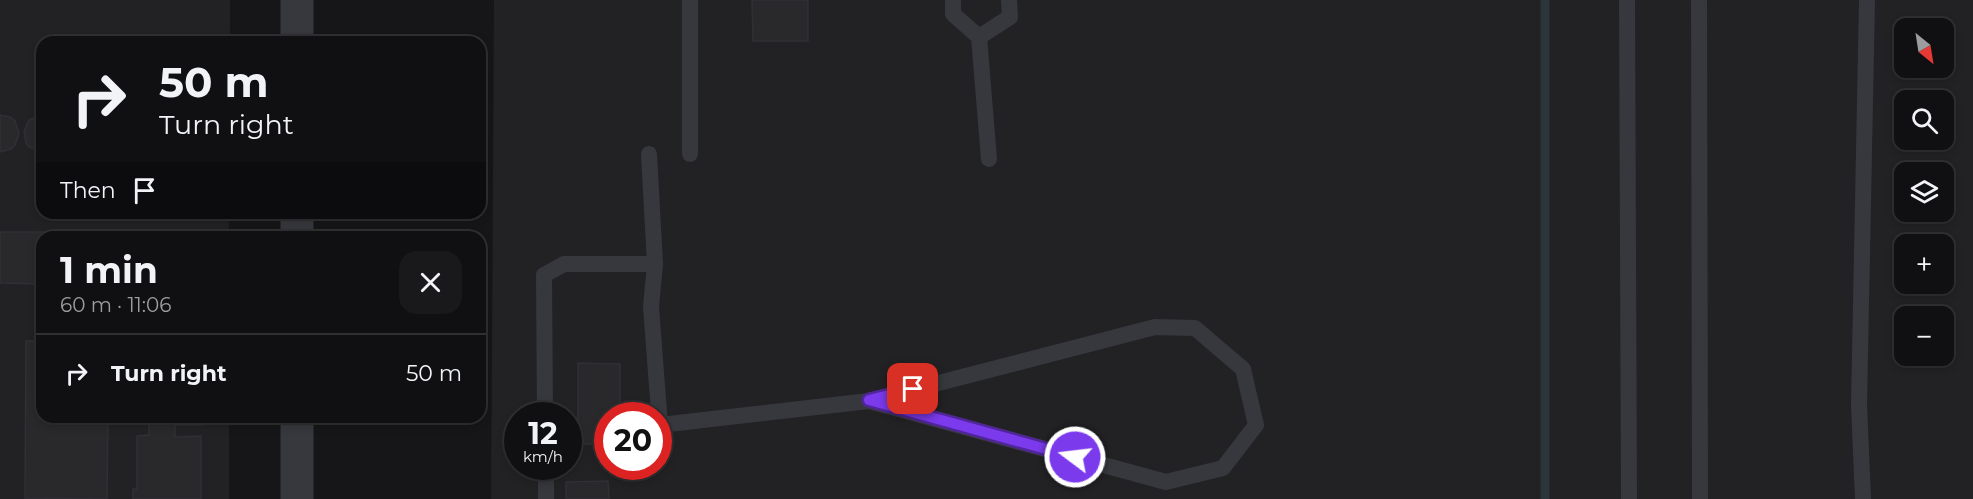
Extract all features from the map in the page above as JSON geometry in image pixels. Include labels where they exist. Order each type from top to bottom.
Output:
[{"type":"street","points":[[297,0],[297,36]]},
{"type":"street","points":[[297,423],[297,499]]},
{"type":"lane","points":[[690,0],[690,154]]},
{"type":"lane","points":[[953,0],[953,14],[979,37],[989,159]]},
{"type":"lane","points":[[979,37],[1010,18],[1009,0]]},
{"type":"lane","points":[[1627,0],[1629,499]]},
{"type":"lane","points":[[1699,0],[1700,499]]},
{"type":"lane","points":[[1863,499],[1859,405],[1867,0]]},
{"type":"lane","points":[[649,154],[655,264],[651,307],[660,424],[869,400],[1155,327],[1195,328],[1243,369],[1256,425],[1223,468],[1166,482],[869,400]]},
{"type":"lane","points":[[545,402],[544,275],[564,264],[655,264]]},
{"type":"lane","points":[[546,480],[546,499]]},
{"type":"shaded area","points":[[0,0],[230,0],[230,36],[36,36],[36,219],[229,219],[229,231],[36,231],[36,423],[229,423],[229,499],[0,499]]},
{"type":"shaded area","points":[[494,0],[1973,0],[1973,499],[491,499]]},
{"type":"building","points":[[752,0],[808,0],[808,41],[753,41]]},
{"type":"building","points":[[0,115],[10,117],[15,121],[19,133],[11,149],[0,152]]},
{"type":"building","points":[[36,117],[36,150],[26,143],[24,131],[29,120]]},
{"type":"building","points":[[0,232],[36,232],[36,284],[0,283]]},
{"type":"building","points":[[26,341],[36,341],[36,423],[108,423],[107,499],[25,498]]},
{"type":"building","points":[[578,363],[620,364],[620,402],[594,402],[594,444],[582,444],[582,402],[578,402]]},
{"type":"building","points":[[149,423],[202,423],[202,425],[175,425],[175,437],[201,436],[201,499],[133,499],[133,489],[137,489],[137,436],[149,435]]},
{"type":"building","points":[[608,481],[609,499],[566,499],[566,482]]},
{"type":"waterway","points":[[1545,0],[1545,499]]},
{"type":"route","points":[[913,389],[869,400],[1075,457]]}]
